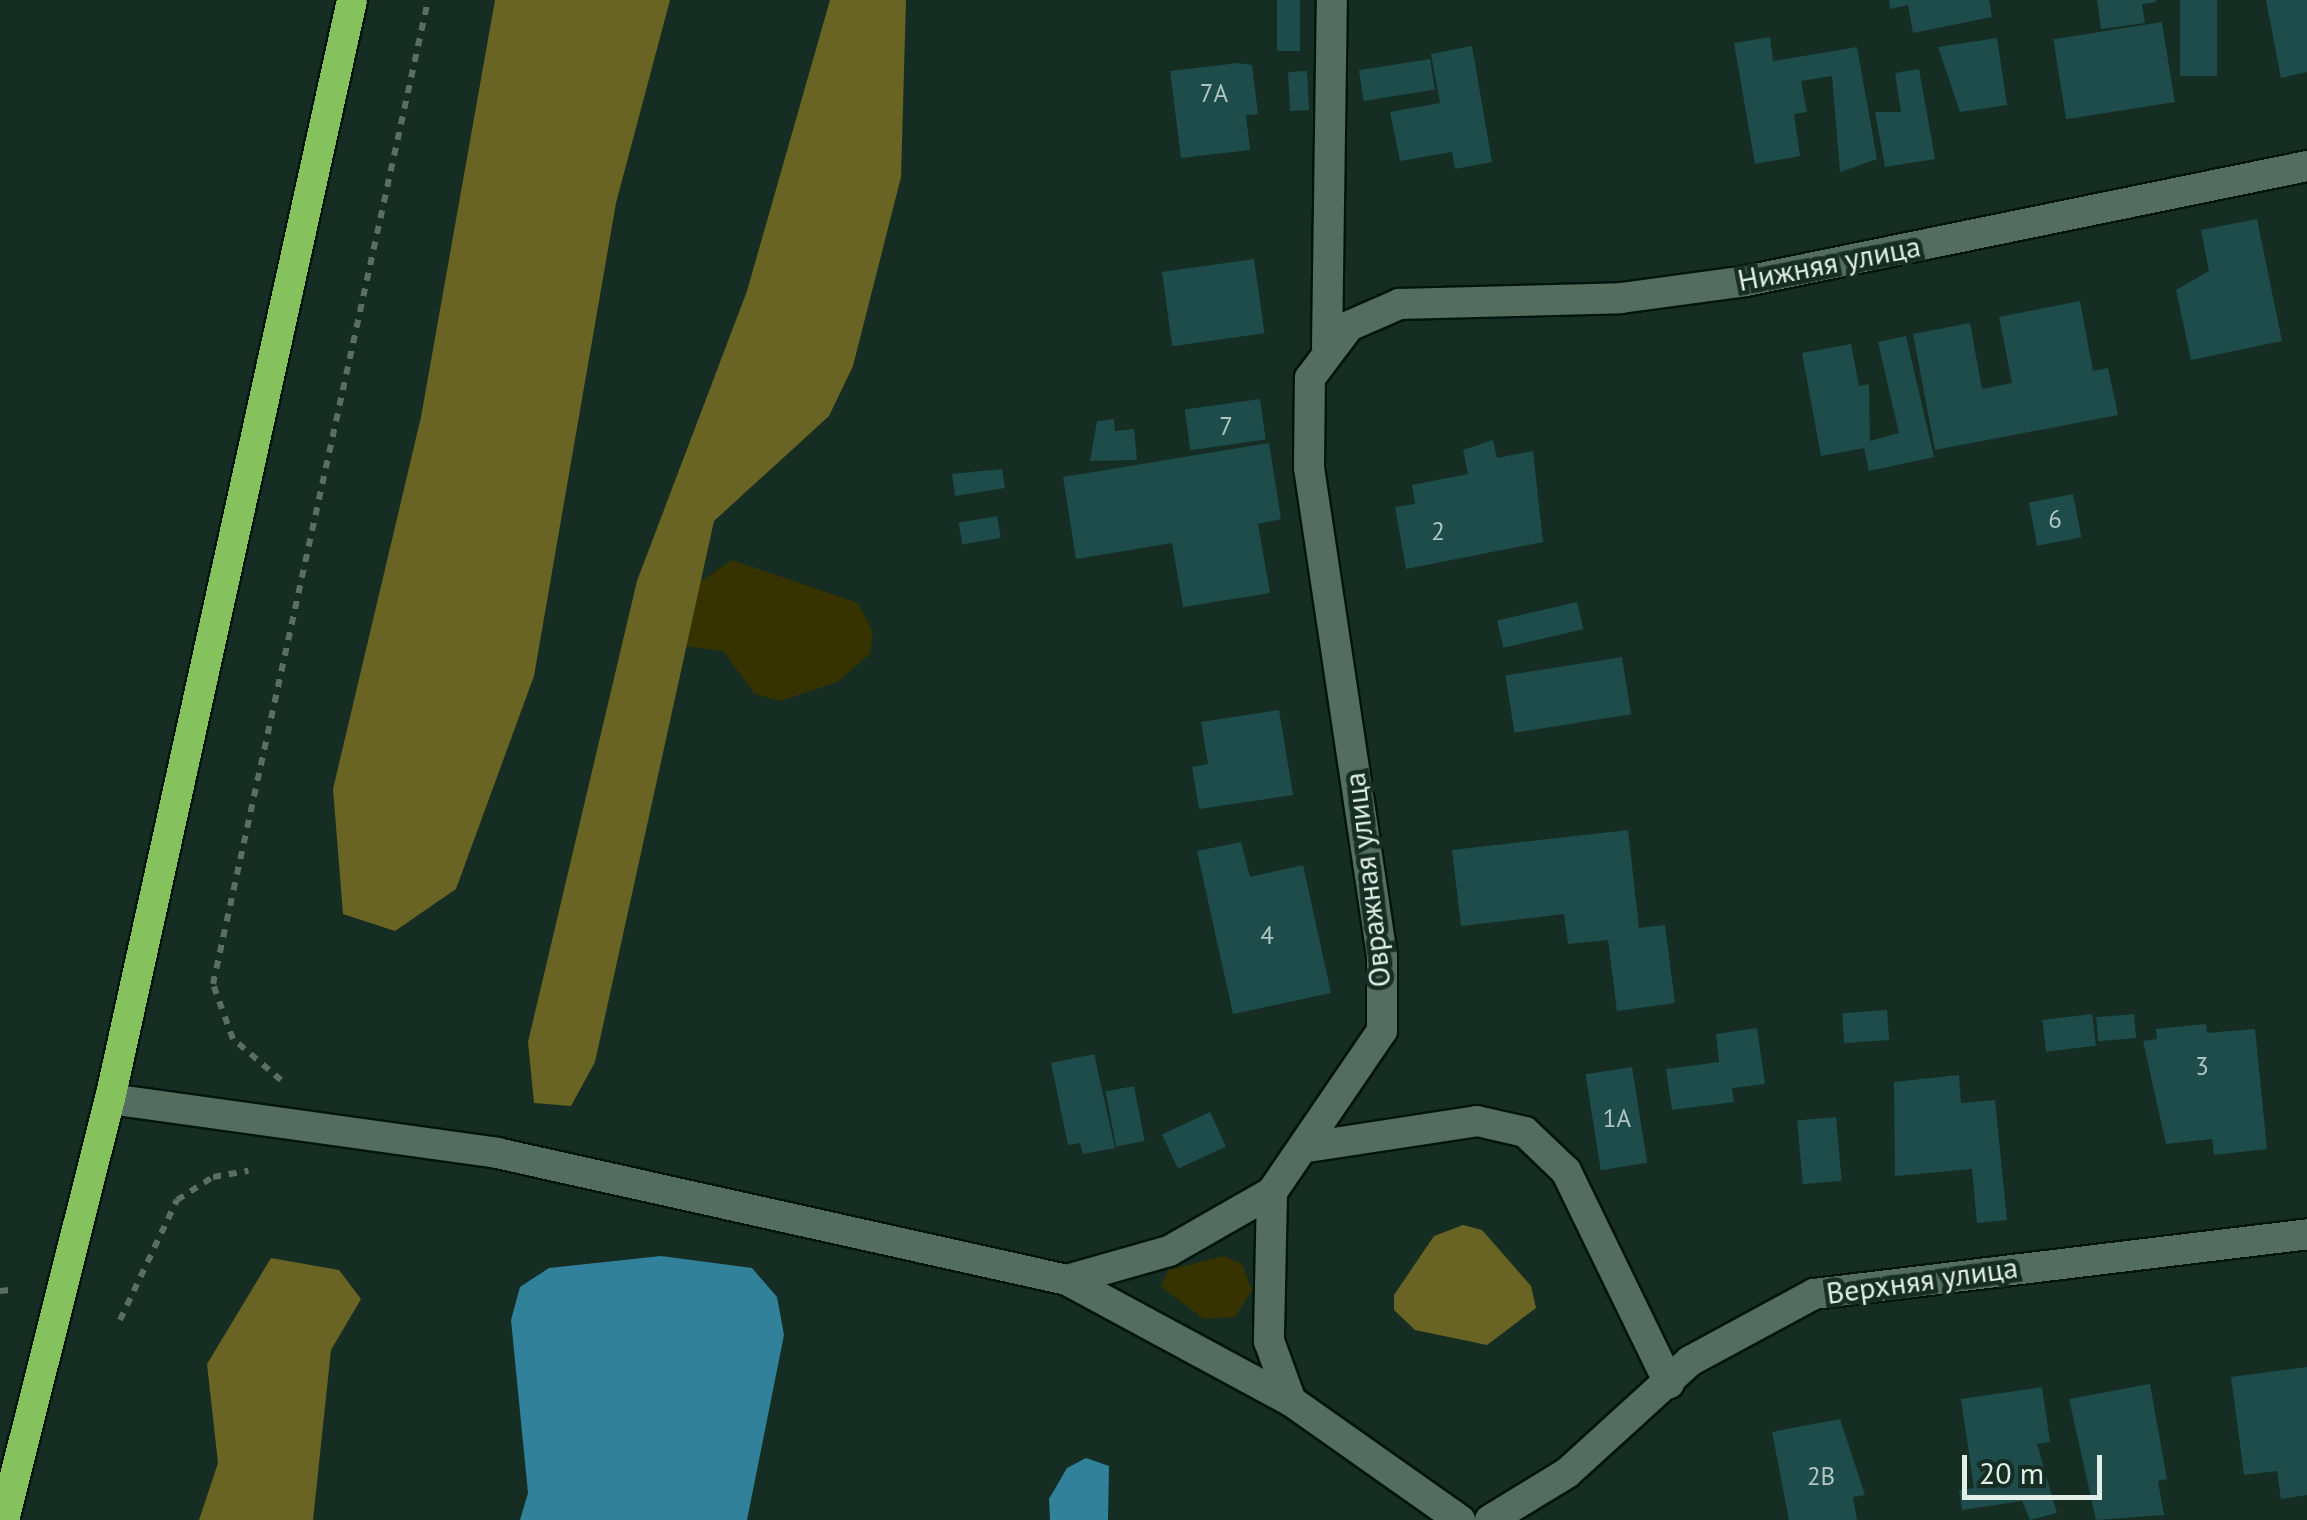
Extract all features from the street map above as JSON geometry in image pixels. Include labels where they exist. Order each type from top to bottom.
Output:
[{"type":"highway","points":[[4,1520],[110,1099],[352,0]]},
{"type":"street","name":"Овражная улица","points":[[1066,1280],[1170,1251],[1272,1192],[1308,1147],[1382,1031],[1382,956],[1309,467],[1310,378],[1338,336],[1332,0]]},
{"type":"street","name":"Нижняя улица","points":[[1338,336],[1399,304],[1621,298],[1746,281],[2307,166]]},
{"type":"street","points":[[110,1099],[497,1153],[1066,1280],[1291,1401],[1460,1520]]},
{"type":"street","points":[[1308,1147],[1477,1121],[1525,1132],[1566,1172],[1668,1383]]},
{"type":"street","points":[[1272,1192],[1269,1341],[1291,1401]]},
{"type":"street","name":"Верхняя улица","points":[[1490,1520],[1567,1473],[1668,1383],[1746,1323],[1814,1294],[2307,1234]]},
{"type":"path","points":[[281,1080],[233,1039],[213,984],[428,0]]},
{"type":"path","points":[[120,1320],[177,1200],[213,1177],[248,1171]]},
{"type":"path","points":[[0,1291],[10,1290]]},
{"type":"shaded area","points":[[495,0],[670,0],[616,203],[534,676],[456,889],[395,931],[343,914],[333,789],[421,417]]},
{"type":"shaded area","points":[[830,0],[906,0],[901,177],[853,366],[829,416],[714,521],[595,1062],[571,1106],[534,1103],[528,1042],[637,581],[747,291]]},
{"type":"shaded area","points":[[732,560],[858,603],[873,632],[870,654],[837,682],[780,701],[755,694],[723,651],[684,646],[694,586]]},
{"type":"shaded area","points":[[1463,1225],[1482,1230],[1531,1286],[1536,1308],[1487,1345],[1415,1330],[1394,1310],[1394,1295],[1434,1236]]},
{"type":"shaded area","points":[[1224,1256],[1242,1264],[1252,1290],[1235,1317],[1204,1319],[1161,1287],[1168,1270]]},
{"type":"shaded area","points":[[271,1258],[339,1270],[361,1299],[331,1350],[313,1520],[199,1520],[218,1463],[207,1364]]},
{"type":"water","points":[[661,1256],[752,1268],[777,1297],[784,1335],[747,1520],[520,1520],[528,1493],[511,1320],[520,1287],[549,1268]]},
{"type":"water","points":[[1086,1458],[1109,1466],[1108,1520],[1050,1520],[1049,1499],[1067,1468]]},
{"type":"building","points":[[1277,0],[1300,0],[1300,51],[1277,51]]},
{"type":"building","points":[[1889,0],[1989,0],[1992,17],[1913,33],[1908,5],[1890,9]]},
{"type":"building","points":[[2097,0],[2156,2],[2142,4],[2145,23],[2101,29]]},
{"type":"building","points":[[2180,0],[2217,0],[2217,76],[2180,76]]},
{"type":"building","points":[[2266,0],[2307,0],[2307,72],[2281,78]]},
{"type":"building","points":[[2162,22],[2175,102],[2066,119],[2053,39]]},
{"type":"building","points":[[1770,37],[1773,61],[1857,47],[1877,159],[1840,172],[1832,76],[1801,81],[1807,112],[1794,114],[1800,156],[1755,164],[1734,43]]},
{"type":"building","points":[[1997,38],[2007,105],[1960,112],[1938,47]]},
{"type":"building","points":[[1472,46],[1492,162],[1455,169],[1452,152],[1400,161],[1390,112],[1440,103],[1431,54]]},
{"type":"building","points":[[1430,59],[1435,90],[1364,101],[1359,70]]},
{"type":"building","points":[[1238,63],[1252,65],[1258,114],[1246,115],[1250,150],[1181,158],[1170,71]]},
{"type":"building","points":[[1919,69],[1935,159],[1885,167],[1875,112],[1901,112],[1895,73]]},
{"type":"building","points":[[1307,71],[1309,110],[1290,111],[1288,72]]},
{"type":"building","points":[[2257,219],[2282,341],[2191,360],[2176,290],[2209,271],[2201,230]]},
{"type":"building","points":[[1254,259],[1264,333],[1172,346],[1162,272]]},
{"type":"building","points":[[2080,301],[2093,371],[2108,368],[2118,415],[1935,450],[1913,334],[1970,323],[1982,389],[2012,383],[1999,317]]},
{"type":"building","points":[[1906,336],[1934,457],[1869,471],[1864,448],[1821,456],[1802,353],[1851,344],[1859,386],[1869,384],[1870,441],[1899,433],[1878,342]]},
{"type":"building","points":[[1260,399],[1266,440],[1190,450],[1185,410]]},
{"type":"building","points":[[1114,419],[1115,431],[1134,429],[1137,460],[1090,461],[1097,421]]},
{"type":"building","points":[[1493,440],[1497,458],[1533,451],[1543,542],[1406,569],[1395,507],[1415,504],[1412,485],[1468,474],[1463,450]]},
{"type":"building","points":[[1269,443],[1281,519],[1258,524],[1270,593],[1183,607],[1172,543],[1076,559],[1063,477]]},
{"type":"building","points":[[1002,469],[1005,488],[955,496],[952,474]]},
{"type":"building","points":[[2073,494],[2081,537],[2037,546],[2029,503]]},
{"type":"building","points":[[997,516],[1001,538],[962,544],[959,523]]},
{"type":"building","points":[[1577,602],[1583,629],[1503,648],[1497,620]]},
{"type":"building","points":[[1622,657],[1631,714],[1515,733],[1505,675]]},
{"type":"building","points":[[1279,710],[1293,795],[1199,809],[1192,767],[1208,764],[1201,722]]},
{"type":"building","points":[[1628,830],[1639,928],[1665,925],[1675,1003],[1617,1011],[1608,940],[1568,944],[1564,914],[1461,926],[1452,850]]},
{"type":"building","points":[[1241,842],[1250,877],[1303,865],[1331,993],[1233,1014],[1197,851]]},
{"type":"building","points":[[1887,1010],[1889,1040],[1844,1043],[1842,1013]]},
{"type":"building","points":[[2092,1014],[2096,1046],[2046,1052],[2042,1020]]},
{"type":"building","points":[[2134,1014],[2136,1038],[2098,1041],[2096,1017]]},
{"type":"building","points":[[2206,1024],[2207,1033],[2255,1029],[2267,1149],[2214,1155],[2212,1139],[2166,1144],[2143,1041],[2157,1039],[2156,1029]]},
{"type":"building","points":[[1757,1028],[1765,1084],[1732,1088],[1734,1102],[1672,1110],[1666,1069],[1719,1062],[1716,1034]]},
{"type":"building","points":[[1094,1054],[1115,1148],[1083,1154],[1080,1143],[1068,1145],[1051,1063]]},
{"type":"building","points":[[1632,1067],[1647,1163],[1601,1170],[1586,1074]]},
{"type":"building","points":[[1959,1075],[1961,1103],[1995,1100],[2007,1220],[1977,1223],[1972,1169],[1895,1176],[1894,1082]]},
{"type":"building","points":[[1134,1086],[1145,1141],[1116,1147],[1106,1092]]},
{"type":"building","points":[[1210,1112],[1226,1146],[1178,1169],[1162,1134]]},
{"type":"building","points":[[1836,1117],[1842,1181],[1803,1184],[1797,1120]]},
{"type":"building","points":[[2307,1367],[2307,1495],[2281,1499],[2277,1471],[2244,1475],[2231,1377]]},
{"type":"building","points":[[2150,1384],[2167,1479],[2158,1481],[2164,1515],[2096,1520],[2069,1399]]},
{"type":"building","points":[[2042,1387],[2050,1442],[2037,1444],[2057,1513],[2030,1520],[2022,1501],[1962,1510],[1959,1490],[1974,1488],[1961,1399]]},
{"type":"building","points":[[1840,1419],[1865,1495],[1853,1497],[1857,1520],[1789,1520],[1772,1432]]}]
